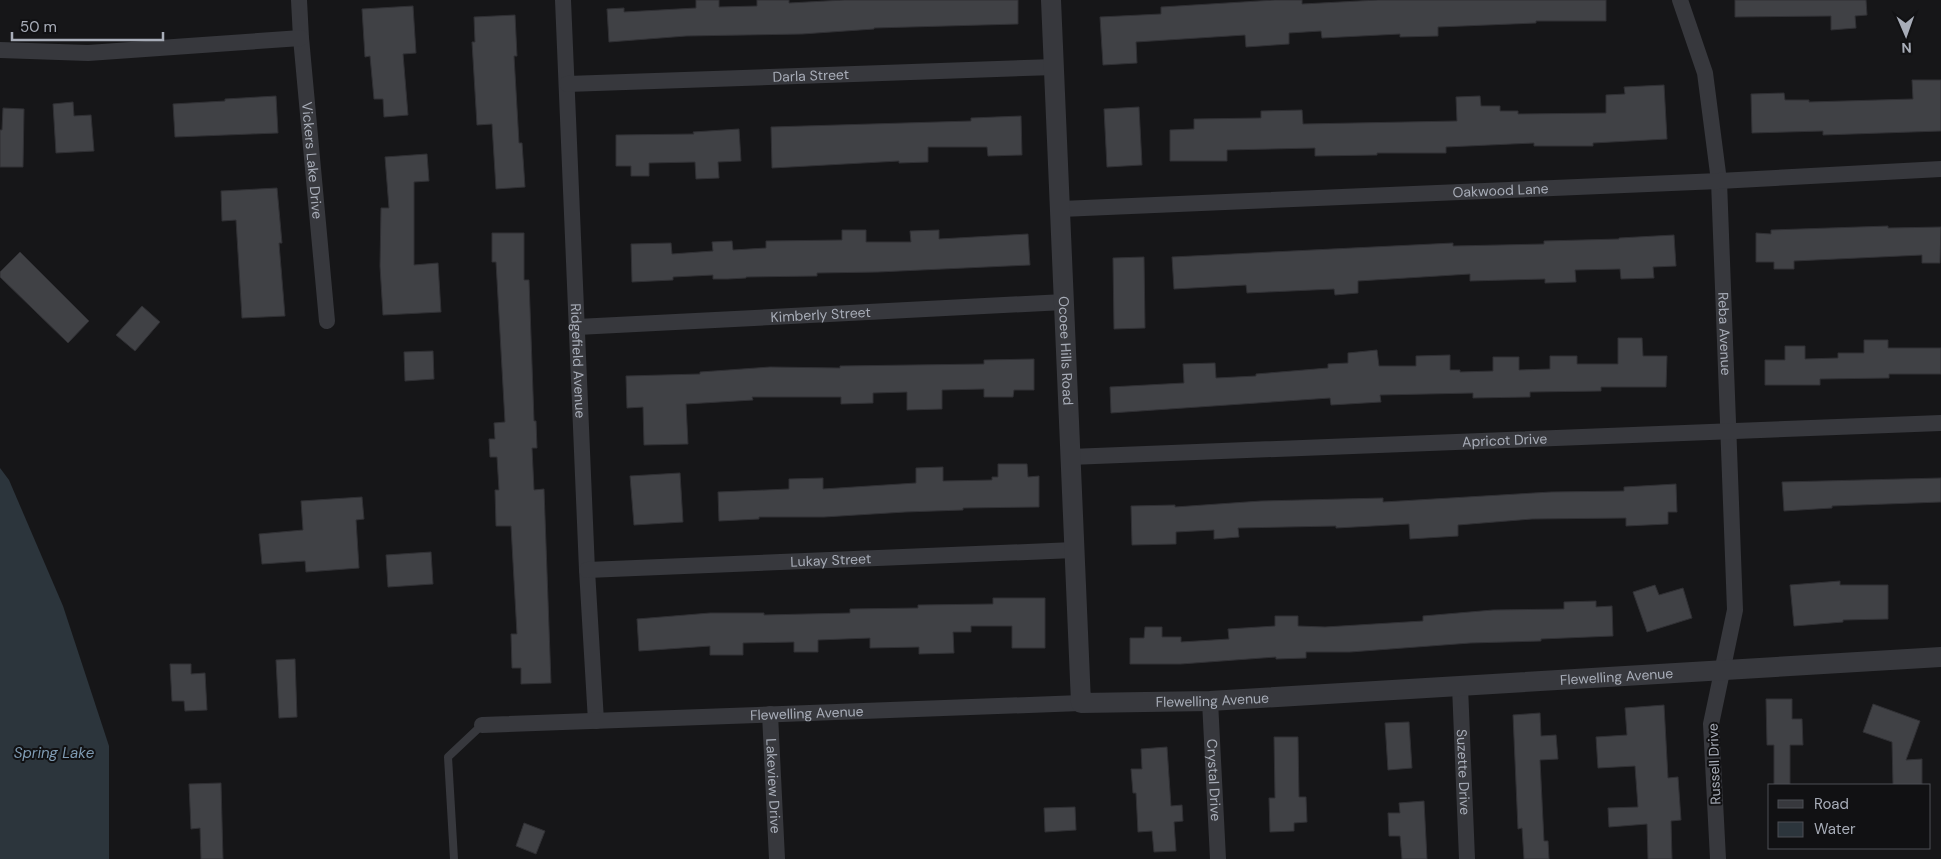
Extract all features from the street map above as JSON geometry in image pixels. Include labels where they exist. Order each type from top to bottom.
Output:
[{"type":"street","name":"Vickers Lake Drive","points":[[299,0],[327,321]]},
{"type":"street","name":"Ridgefield Avenue","points":[[563,0],[587,570],[596,721]]},
{"type":"street","name":"Ocoee Hills Road","points":[[1051,0],[1081,703]]},
{"type":"street","name":"Reba Avenue","points":[[1680,0],[1705,73],[1719,181],[1735,610],[1723,670]]},
{"type":"street","points":[[0,50],[88,53],[301,38]]},
{"type":"street","name":"Darla Street","points":[[567,84],[1055,67]]},
{"type":"street","name":"Oakwood Lane","points":[[1061,209],[1719,181],[1941,169]]},
{"type":"street","name":"Kimberly Street","points":[[577,327],[1064,302]]},
{"type":"street","name":"Apricot Drive","points":[[1070,457],[1941,423]]},
{"type":"street","name":"Lukay Street","points":[[587,570],[1074,550]]},
{"type":"street","name":"Flewelling Avenue","points":[[482,726],[1081,703],[1210,701],[1941,657]]},
{"type":"street","name":"Russell Drive","points":[[1718,859],[1711,724],[1723,670]]},
{"type":"street","name":"Suzette Drive","points":[[1460,686],[1467,859]]},
{"type":"street","name":"Crystal Drive","points":[[1210,701],[1218,859]]},
{"type":"street","name":"Lakeview Drive","points":[[770,714],[777,859]]},
{"type":"lane","points":[[454,859],[448,756],[482,726]]},
{"type":"water","name":"Spring Lake","points":[[0,468],[9,480],[63,606],[109,746],[109,859],[0,859]]},
{"type":"building","points":[[696,0],[719,0],[719,7],[757,6],[757,0],[789,0],[789,3],[844,0],[1018,0],[1018,24],[874,28],[802,34],[686,36],[609,42],[607,9],[624,8],[624,12],[696,8]]},
{"type":"building","points":[[1302,0],[1302,4],[1378,0],[1606,0],[1606,21],[1536,21],[1536,23],[1438,27],[1438,36],[1400,37],[1400,34],[1322,38],[1321,31],[1289,33],[1289,44],[1246,47],[1245,35],[1136,42],[1137,63],[1103,65],[1100,17],[1161,14],[1161,7]]},
{"type":"building","points":[[1735,0],[1866,0],[1867,15],[1855,16],[1856,28],[1831,30],[1831,16],[1735,17]]},
{"type":"building","points":[[413,6],[416,53],[403,54],[408,115],[384,117],[383,99],[374,99],[370,56],[365,57],[362,9]]},
{"type":"building","points":[[515,15],[517,56],[514,56],[519,143],[522,143],[525,187],[496,189],[492,124],[477,125],[472,42],[475,42],[474,17]]},
{"type":"building","points":[[1912,80],[1941,80],[1941,131],[1823,135],[1823,131],[1752,133],[1751,94],[1784,93],[1785,100],[1809,100],[1809,102],[1913,99]]},
{"type":"building","points":[[1664,85],[1667,139],[1593,143],[1593,146],[1534,146],[1534,143],[1446,147],[1446,153],[1377,153],[1377,155],[1315,156],[1315,148],[1227,150],[1227,161],[1170,161],[1170,130],[1194,129],[1194,119],[1261,118],[1261,111],[1302,110],[1303,124],[1457,121],[1456,97],[1480,96],[1481,106],[1500,106],[1500,111],[1518,111],[1518,114],[1606,113],[1606,95],[1625,94],[1624,87]]},
{"type":"building","points":[[276,96],[278,133],[175,137],[173,104]]},
{"type":"building","points":[[73,102],[74,116],[91,115],[94,151],[56,153],[53,104]]},
{"type":"building","points":[[1139,107],[1142,165],[1107,167],[1104,109]]},
{"type":"building","points":[[3,108],[24,109],[23,167],[0,167],[0,130],[2,130]]},
{"type":"building","points":[[1021,116],[1022,155],[988,156],[987,147],[928,147],[928,162],[899,163],[899,161],[772,168],[771,127],[971,121],[971,118]]},
{"type":"building","points":[[739,129],[741,161],[718,162],[719,178],[696,179],[695,162],[649,163],[649,176],[631,176],[631,166],[616,166],[616,135],[694,134],[693,132]]},
{"type":"building","points":[[427,154],[429,181],[414,182],[414,265],[438,263],[441,312],[383,315],[380,266],[381,208],[389,208],[385,157]]},
{"type":"building","points":[[277,188],[282,243],[279,243],[285,316],[242,318],[236,220],[222,221],[221,191]]},
{"type":"building","points":[[1888,226],[1888,228],[1941,227],[1940,263],[1922,263],[1922,255],[1794,261],[1794,269],[1774,269],[1774,262],[1756,262],[1756,233],[1771,234],[1771,230]]},
{"type":"building","points":[[842,230],[866,230],[866,242],[911,242],[910,231],[939,230],[939,239],[1028,234],[1030,265],[817,273],[817,276],[728,279],[713,279],[713,275],[673,277],[673,280],[632,282],[631,244],[671,243],[672,254],[713,251],[712,242],[732,241],[733,250],[766,248],[766,241],[842,240]]},
{"type":"building","points":[[492,233],[524,233],[524,280],[529,280],[534,421],[536,421],[537,448],[532,448],[534,490],[544,489],[551,683],[521,684],[521,668],[512,668],[511,634],[517,634],[511,526],[496,526],[495,490],[499,490],[497,457],[490,457],[489,439],[495,439],[494,423],[505,422],[496,262],[492,262]]},
{"type":"building","points":[[1674,235],[1676,266],[1653,267],[1654,278],[1621,279],[1620,269],[1575,270],[1576,282],[1545,283],[1545,279],[1470,281],[1470,274],[1358,281],[1358,293],[1335,295],[1334,289],[1247,293],[1246,285],[1174,289],[1172,257],[1453,243],[1453,246],[1544,244],[1544,241]]},
{"type":"building","points":[[20,252],[89,321],[68,343],[0,277],[0,272]]},
{"type":"building","points":[[1144,257],[1145,328],[1114,329],[1113,258]]},
{"type":"building","points":[[142,306],[160,322],[135,351],[116,335]]},
{"type":"building","points":[[1618,338],[1642,338],[1643,356],[1667,356],[1666,387],[1601,387],[1601,391],[1530,392],[1530,397],[1473,398],[1473,393],[1380,395],[1381,402],[1331,405],[1330,398],[1111,413],[1110,387],[1184,383],[1183,364],[1215,363],[1216,378],[1256,376],[1256,374],[1328,368],[1328,364],[1348,363],[1348,353],[1377,350],[1379,366],[1416,366],[1416,356],[1450,355],[1450,370],[1460,370],[1460,372],[1493,371],[1493,357],[1519,357],[1519,370],[1550,369],[1550,356],[1577,356],[1577,364],[1618,364]]},
{"type":"building","points":[[1864,340],[1888,340],[1888,348],[1941,348],[1941,374],[1889,374],[1889,378],[1820,379],[1820,385],[1765,385],[1765,360],[1785,360],[1785,346],[1805,346],[1805,359],[1838,358],[1838,353],[1864,353]]},
{"type":"building","points":[[433,351],[434,379],[405,381],[404,352]]},
{"type":"building","points":[[1034,359],[1034,390],[1014,390],[1013,397],[984,397],[984,389],[942,390],[942,409],[907,410],[907,392],[873,393],[873,403],[841,404],[841,397],[752,397],[753,400],[686,404],[688,444],[644,445],[643,407],[627,408],[626,376],[700,374],[700,372],[770,367],[840,368],[840,366],[984,364],[984,360]]},
{"type":"building","points":[[998,464],[1027,464],[1028,477],[1039,476],[1039,507],[963,508],[963,510],[824,517],[759,517],[759,519],[719,521],[718,492],[789,489],[789,479],[823,478],[823,489],[916,483],[916,468],[943,467],[943,481],[992,480],[992,477],[998,477]]},
{"type":"building","points":[[680,473],[683,522],[634,525],[630,476]]},
{"type":"building","points":[[1941,478],[1941,502],[1832,506],[1832,508],[1784,511],[1782,482]]},
{"type":"building","points":[[1676,484],[1677,512],[1668,512],[1668,524],[1626,526],[1626,518],[1532,519],[1458,525],[1458,536],[1410,539],[1409,524],[1336,528],[1336,526],[1238,528],[1239,537],[1214,539],[1214,530],[1176,532],[1176,544],[1132,545],[1131,506],[1175,505],[1175,507],[1261,501],[1383,498],[1383,502],[1551,492],[1624,491],[1624,487]]},
{"type":"building","points":[[362,497],[364,519],[356,520],[359,568],[306,572],[305,561],[262,564],[259,534],[303,530],[301,501]]},
{"type":"building","points":[[431,552],[433,584],[388,587],[386,555]]},
{"type":"building","points":[[1840,581],[1840,585],[1888,585],[1888,619],[1843,620],[1843,622],[1794,626],[1790,585]]},
{"type":"building","points":[[1655,585],[1659,595],[1683,588],[1692,618],[1647,632],[1633,592]]},
{"type":"building","points":[[993,598],[1045,598],[1045,648],[1012,648],[1012,626],[971,626],[971,632],[953,632],[954,653],[919,654],[919,647],[870,648],[870,638],[818,640],[818,652],[794,652],[794,642],[743,643],[743,655],[710,655],[710,646],[639,651],[637,619],[710,613],[764,613],[764,615],[850,613],[850,609],[918,608],[918,605],[993,604]]},
{"type":"building","points":[[1596,601],[1596,607],[1612,606],[1613,636],[1470,643],[1350,652],[1306,652],[1306,658],[1276,659],[1276,657],[1181,664],[1130,664],[1130,638],[1144,638],[1145,627],[1162,627],[1162,637],[1181,637],[1181,642],[1229,639],[1228,629],[1275,626],[1275,616],[1298,616],[1298,626],[1325,627],[1423,621],[1423,616],[1493,610],[1564,609],[1564,602]]},
{"type":"building","points":[[295,659],[297,717],[279,718],[276,660]]},
{"type":"building","points":[[170,664],[191,664],[191,674],[205,673],[207,710],[185,711],[184,701],[172,701]]},
{"type":"building","points":[[1766,699],[1792,699],[1792,719],[1802,719],[1803,745],[1790,745],[1790,784],[1774,784],[1774,745],[1767,745]]},
{"type":"building","points":[[1873,704],[1920,721],[1906,760],[1922,759],[1922,784],[1893,784],[1892,742],[1863,732]]},
{"type":"building","points":[[1664,705],[1668,778],[1678,777],[1681,820],[1671,821],[1672,859],[1648,859],[1647,824],[1609,827],[1608,808],[1638,807],[1635,766],[1598,768],[1596,737],[1627,735],[1625,708]]},
{"type":"building","points":[[1540,713],[1541,736],[1556,735],[1558,759],[1540,760],[1544,841],[1548,841],[1549,859],[1524,859],[1522,828],[1518,829],[1513,715]]},
{"type":"building","points":[[1409,722],[1412,768],[1388,770],[1385,723]]},
{"type":"building","points":[[1274,737],[1298,737],[1299,797],[1306,797],[1307,822],[1294,823],[1294,831],[1270,832],[1269,798],[1275,798]]},
{"type":"building","points":[[1167,747],[1171,806],[1182,805],[1183,821],[1174,822],[1176,851],[1154,852],[1152,831],[1138,832],[1136,793],[1133,793],[1131,769],[1142,769],[1141,749]]},
{"type":"building","points":[[221,783],[223,859],[201,859],[200,828],[191,829],[189,784]]},
{"type":"building","points":[[1424,801],[1427,859],[1402,859],[1400,836],[1389,836],[1388,813],[1400,813],[1399,803]]},
{"type":"building","points":[[1075,807],[1076,830],[1045,832],[1044,808]]},
{"type":"building","points":[[524,823],[545,831],[536,854],[516,846]]}]
